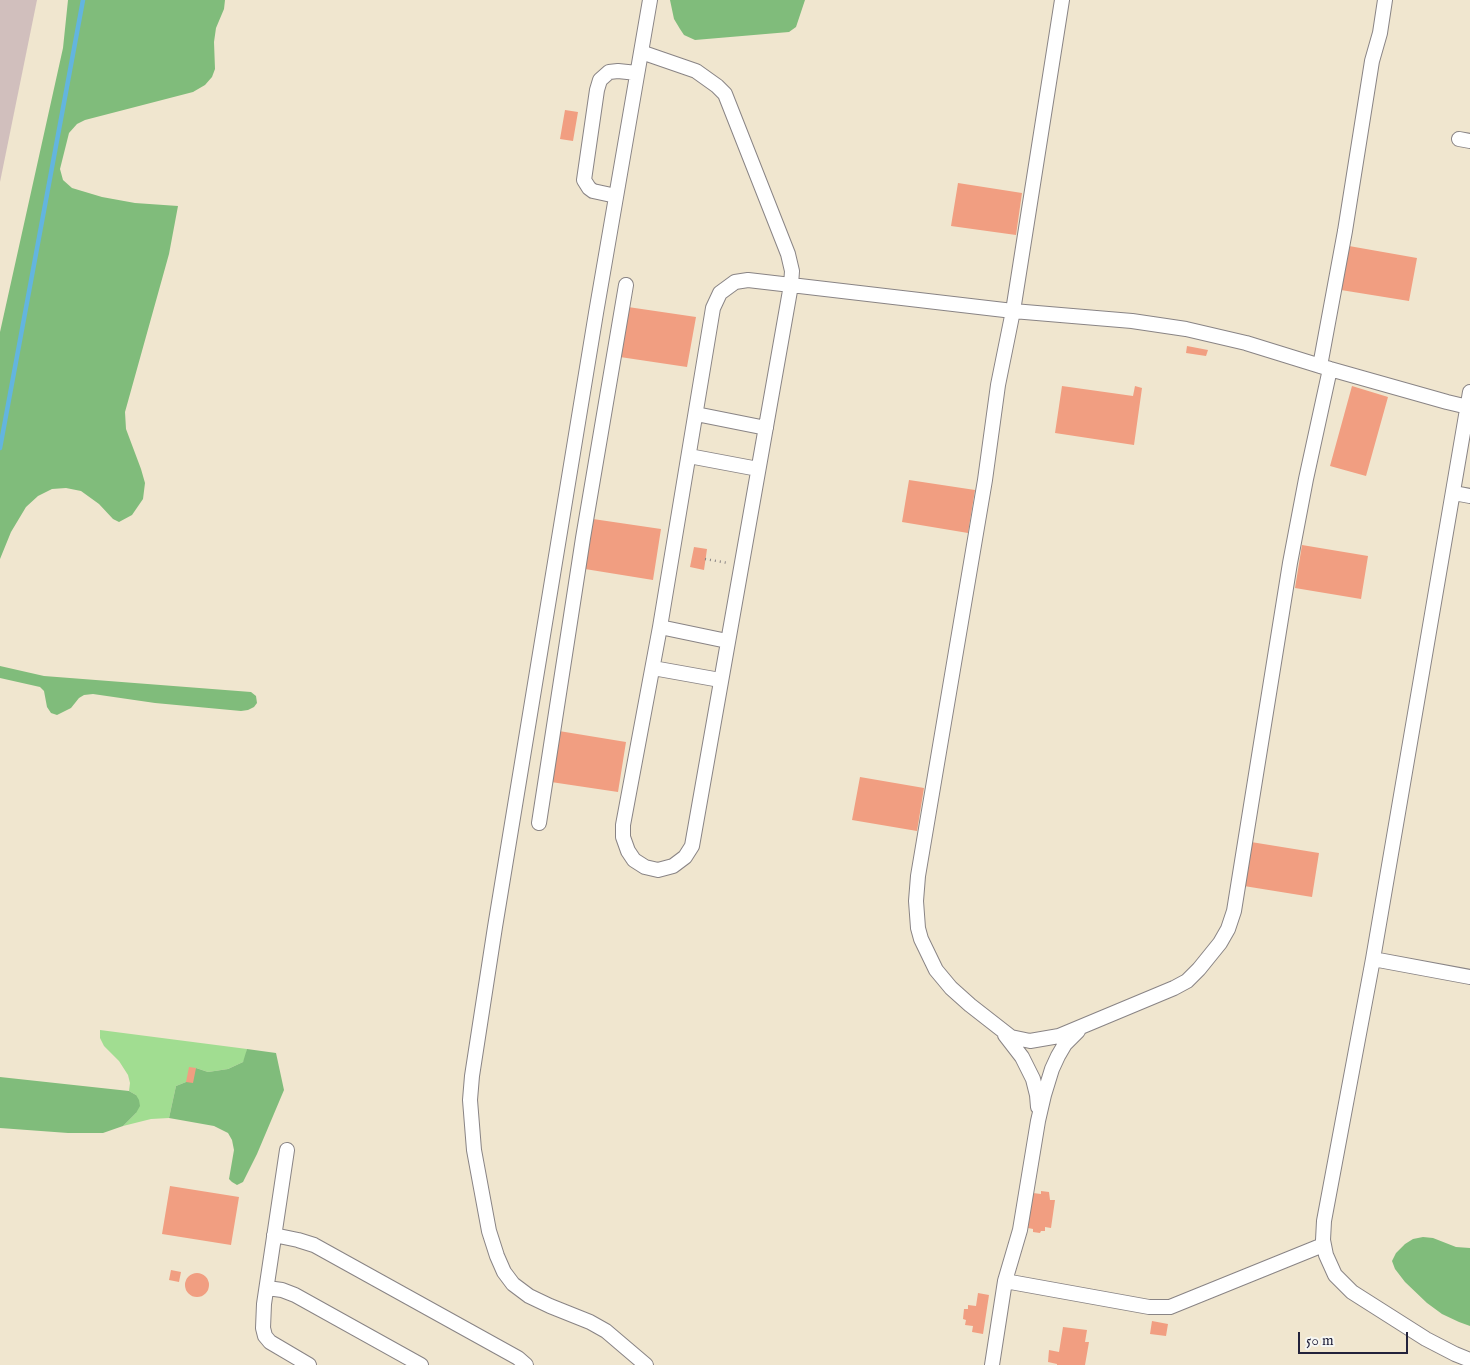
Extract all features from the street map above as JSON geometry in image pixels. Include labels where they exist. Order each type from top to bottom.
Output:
[{"type":"lane","points":[[646,1365],[606,1331],[590,1322],[529,1296],[508,1278],[497,1256],[490,1231],[474,1150],[470,1113],[472,1076],[495,927],[650,0]]},
{"type":"lane","points":[[1062,0],[1013,311],[998,385],[985,480],[918,876],[916,908],[921,939],[936,970],[964,1001],[1000,1030],[1015,1039],[1035,1041],[1059,1036],[1187,981],[1216,948],[1231,923],[1290,563],[1325,368],[1372,61],[1380,33],[1385,0]]},
{"type":"lane","points":[[641,52],[696,71],[725,94],[791,260],[792,271],[791,285],[766,428],[690,850],[681,861],[672,866],[662,869],[649,869],[631,856],[624,842],[623,832],[660,627],[713,308],[720,293],[728,285],[742,280],[756,280],[791,285],[1013,311],[1186,329],[1246,343],[1325,368],[1447,402],[1469,401],[1373,959],[1324,1221],[1323,1245],[1328,1262],[1335,1275],[1352,1292],[1426,1338],[1470,1360]]},
{"type":"lane","points":[[616,196],[593,191],[584,180],[597,90],[600,80],[609,72],[638,73]]},
{"type":"lane","points":[[540,823],[583,538],[626,286]]},
{"type":"lane","points":[[696,414],[766,428]]},
{"type":"lane","points":[[689,456],[758,469]]},
{"type":"lane","points":[[1454,493],[1470,496]]},
{"type":"lane","points":[[660,627],[727,641]]},
{"type":"lane","points":[[652,668],[720,680]]},
{"type":"lane","points":[[1373,959],[1470,977]]},
{"type":"lane","points":[[992,1365],[1005,1281],[1020,1230],[1038,1121],[1050,1075],[1058,1056],[1069,1039],[1084,1026]]},
{"type":"lane","points":[[1000,1030],[1017,1050],[1033,1079],[1037,1095],[1038,1121]]},
{"type":"lane","points":[[287,1150],[262,1323],[265,1336],[273,1345],[309,1365]]},
{"type":"lane","points":[[274,1235],[314,1245],[518,1358],[526,1365]]},
{"type":"lane","points":[[1005,1281],[1149,1307],[1164,1308],[1187,1301],[1323,1245]]},
{"type":"lane","points":[[267,1288],[282,1290],[295,1295],[421,1365]]},
{"type":"path","points":[[705,559],[741,565]]},
{"type":"shaded area","points":[[0,0],[37,0],[0,182]]},
{"type":"green space","points":[[68,0],[225,0],[224,9],[216,28],[214,42],[215,69],[212,77],[205,85],[193,92],[85,120],[77,124],[69,133],[60,169],[63,180],[72,188],[102,197],[135,203],[178,206],[169,254],[125,412],[126,429],[145,483],[143,499],[132,515],[119,522],[81,491],[66,488],[52,489],[38,496],[26,507],[11,532],[0,559],[0,332],[63,48]]},
{"type":"green space","points":[[670,0],[805,0],[796,27],[789,32],[695,40],[684,35],[680,29],[674,19]]},
{"type":"green space","points":[[0,666],[44,676],[251,692],[256,696],[257,703],[248,710],[241,711],[155,703],[93,694],[84,695],[71,708],[57,715],[51,713],[47,707],[44,691],[40,687],[0,678]]},
{"type":"green space","points":[[100,1030],[247,1049],[246,1057],[243,1062],[228,1069],[208,1072],[196,1068],[186,1082],[176,1086],[169,1118],[151,1119],[123,1126],[136,1113],[136,1095],[129,1091],[128,1075],[119,1061],[104,1046],[100,1038]]},
{"type":"green space","points":[[247,1049],[276,1053],[284,1090],[257,1154],[243,1182],[237,1185],[229,1179],[234,1150],[228,1133],[214,1126],[169,1118],[176,1086],[186,1082],[196,1068],[208,1072],[228,1069],[243,1062]]},
{"type":"green space","points":[[0,1077],[129,1091],[136,1095],[140,1106],[123,1126],[103,1133],[68,1133],[0,1128]]},
{"type":"green space","points":[[1433,1238],[1456,1247],[1470,1248],[1470,1326],[1442,1314],[1427,1303],[1405,1282],[1395,1269],[1392,1261],[1396,1253],[1413,1239]]},
{"type":"building","points":[[565,110],[578,112],[573,141],[560,139]]},
{"type":"building","points":[[958,183],[1022,193],[1016,235],[951,226]]},
{"type":"building","points":[[1349,246],[1417,258],[1409,301],[1341,290]]},
{"type":"building","points":[[628,307],[696,317],[687,367],[620,357]]},
{"type":"building","points":[[1187,346],[1208,350],[1206,356],[1186,353]]},
{"type":"building","points":[[1062,386],[1133,396],[1135,386],[1142,388],[1134,445],[1055,433]]},
{"type":"building","points":[[1352,386],[1388,397],[1366,476],[1330,466]]},
{"type":"building","points":[[909,480],[975,490],[968,533],[902,522]]},
{"type":"building","points":[[593,519],[661,529],[653,580],[585,569]]},
{"type":"building","points":[[1302,545],[1368,556],[1361,599],[1295,588]]},
{"type":"building","points":[[694,547],[707,549],[704,570],[690,567]]},
{"type":"building","points":[[559,731],[626,742],[618,792],[551,782]]},
{"type":"building","points":[[860,777],[924,788],[917,831],[852,820]]},
{"type":"building","points":[[1251,842],[1319,853],[1312,897],[1244,886]]},
{"type":"building","points":[[189,1067],[196,1068],[193,1083],[186,1082]]},
{"type":"building","points":[[170,1186],[239,1197],[231,1245],[162,1234]]},
{"type":"building","points":[[1041,1191],[1049,1192],[1050,1200],[1055,1200],[1051,1228],[1045,1227],[1045,1231],[1040,1233],[1033,1232],[1033,1229],[1028,1228],[1033,1193],[1041,1194]]},
{"type":"building","points":[[171,1270],[181,1272],[179,1282],[169,1280]]},
{"type":"building","points":[[197,1273],[205,1277],[209,1285],[205,1293],[197,1297],[189,1293],[185,1285],[189,1277]]},
{"type":"building","points":[[978,1293],[989,1295],[983,1334],[972,1332],[973,1326],[965,1325],[966,1320],[963,1319],[964,1309],[968,1309],[968,1305],[976,1306]]},
{"type":"building","points":[[1152,1321],[1168,1324],[1166,1336],[1150,1334]]},
{"type":"building","points":[[1063,1327],[1087,1330],[1085,1342],[1089,1342],[1085,1365],[1057,1365],[1048,1362],[1049,1350],[1059,1352]]},
{"type":"waterway","points":[[0,448],[83,0]]}]
